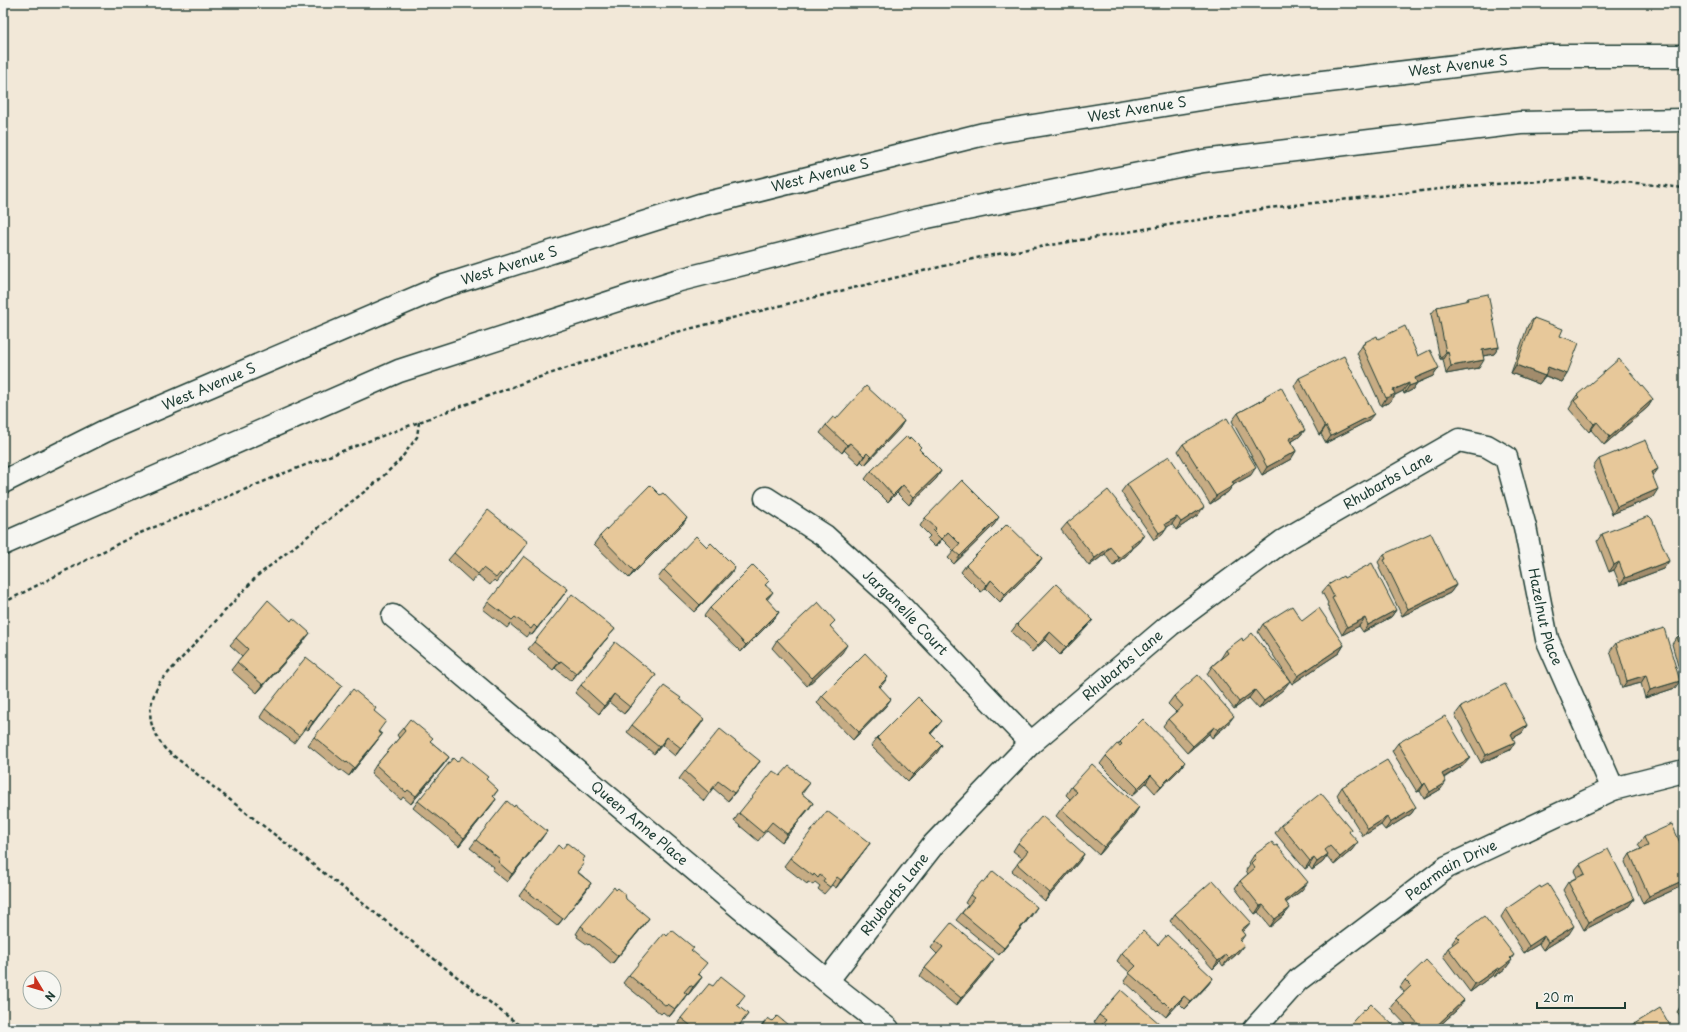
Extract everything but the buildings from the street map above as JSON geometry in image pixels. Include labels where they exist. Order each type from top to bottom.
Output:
[{"type":"street","name":"West Avenue S","points":[[3,482],[105,431],[441,287],[700,205],[984,134],[1263,89],[1539,56],[1684,56]]},
{"type":"street","points":[[3,544],[399,371],[676,281],[927,217],[1203,161],[1520,123],[1684,120]]},
{"type":"street","name":"Rhubarbs Lane","points":[[827,981],[932,845],[1031,743],[1170,625],[1283,542],[1459,440],[1487,446]]},
{"type":"street","name":"Hazelnut Place","points":[[1487,446],[1506,457],[1526,527],[1548,639],[1613,789]]},
{"type":"street","name":"Jarganelle Court","points":[[766,498],[825,536],[894,598],[1031,743]]},
{"type":"street","name":"Queen Anne Place","points":[[393,616],[827,981],[888,1029]]},
{"type":"street","name":"Pearmain Drive","points":[[1254,1029],[1298,980],[1448,867],[1613,789],[1684,771]]},
{"type":"path","points":[[3,603],[133,536],[287,472],[528,380],[673,333],[981,257],[1268,208],[1467,186],[1588,178],[1684,188]]},
{"type":"path","points":[[419,422],[417,437],[400,460],[378,481],[257,576],[159,683],[149,712],[151,724],[155,736],[166,750],[524,1029]]}]
